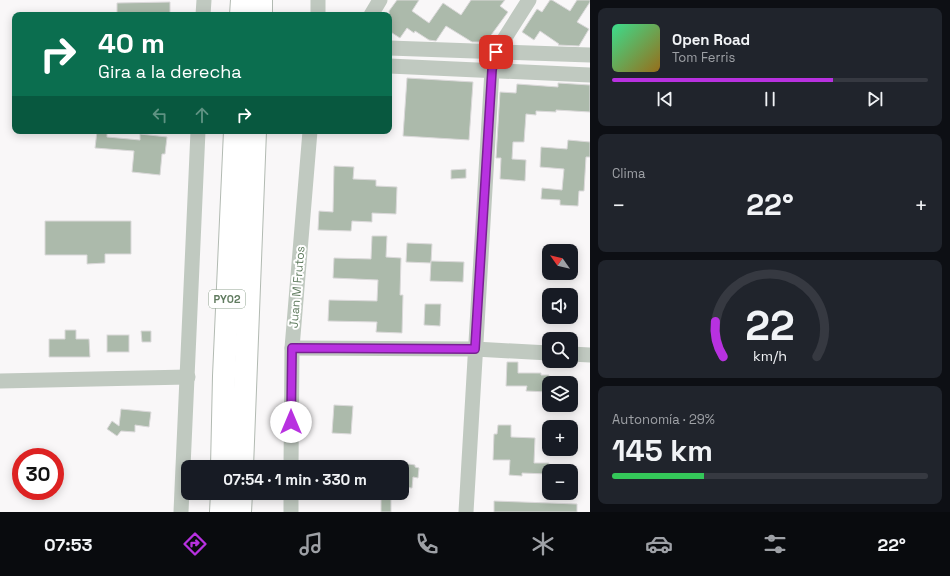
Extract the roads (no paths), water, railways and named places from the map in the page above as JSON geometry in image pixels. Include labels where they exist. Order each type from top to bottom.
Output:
[{"type":"highway","points":[[241,12],[242,0]]},
{"type":"highway","points":[[260,12],[261,0]]},
{"type":"highway","name":"PY02","points":[[222,460],[224,376],[235,134]]},
{"type":"highway","name":"PY02","points":[[242,460],[255,134]]},
{"type":"highway","points":[[221,512],[222,500]]},
{"type":"highway","points":[[240,512],[241,500]]},
{"type":"street","points":[[203,12],[204,0]]},
{"type":"street","points":[[318,0],[318,12]]},
{"type":"street","points":[[372,12],[380,0]]},
{"type":"street","points":[[466,512],[492,70],[496,52],[529,0]]},
{"type":"street","points":[[392,48],[590,55]]},
{"type":"street","points":[[392,66],[590,75]]},
{"type":"street","points":[[181,512],[198,134]]},
{"type":"street","name":"Juan M Frutos","points":[[291,460],[292,348],[310,134]]},
{"type":"street","points":[[292,348],[475,349],[542,353]]},
{"type":"street","points":[[578,354],[590,355]]},
{"type":"street","points":[[0,381],[188,377]]},
{"type":"street","points":[[291,500],[291,512]]}]
